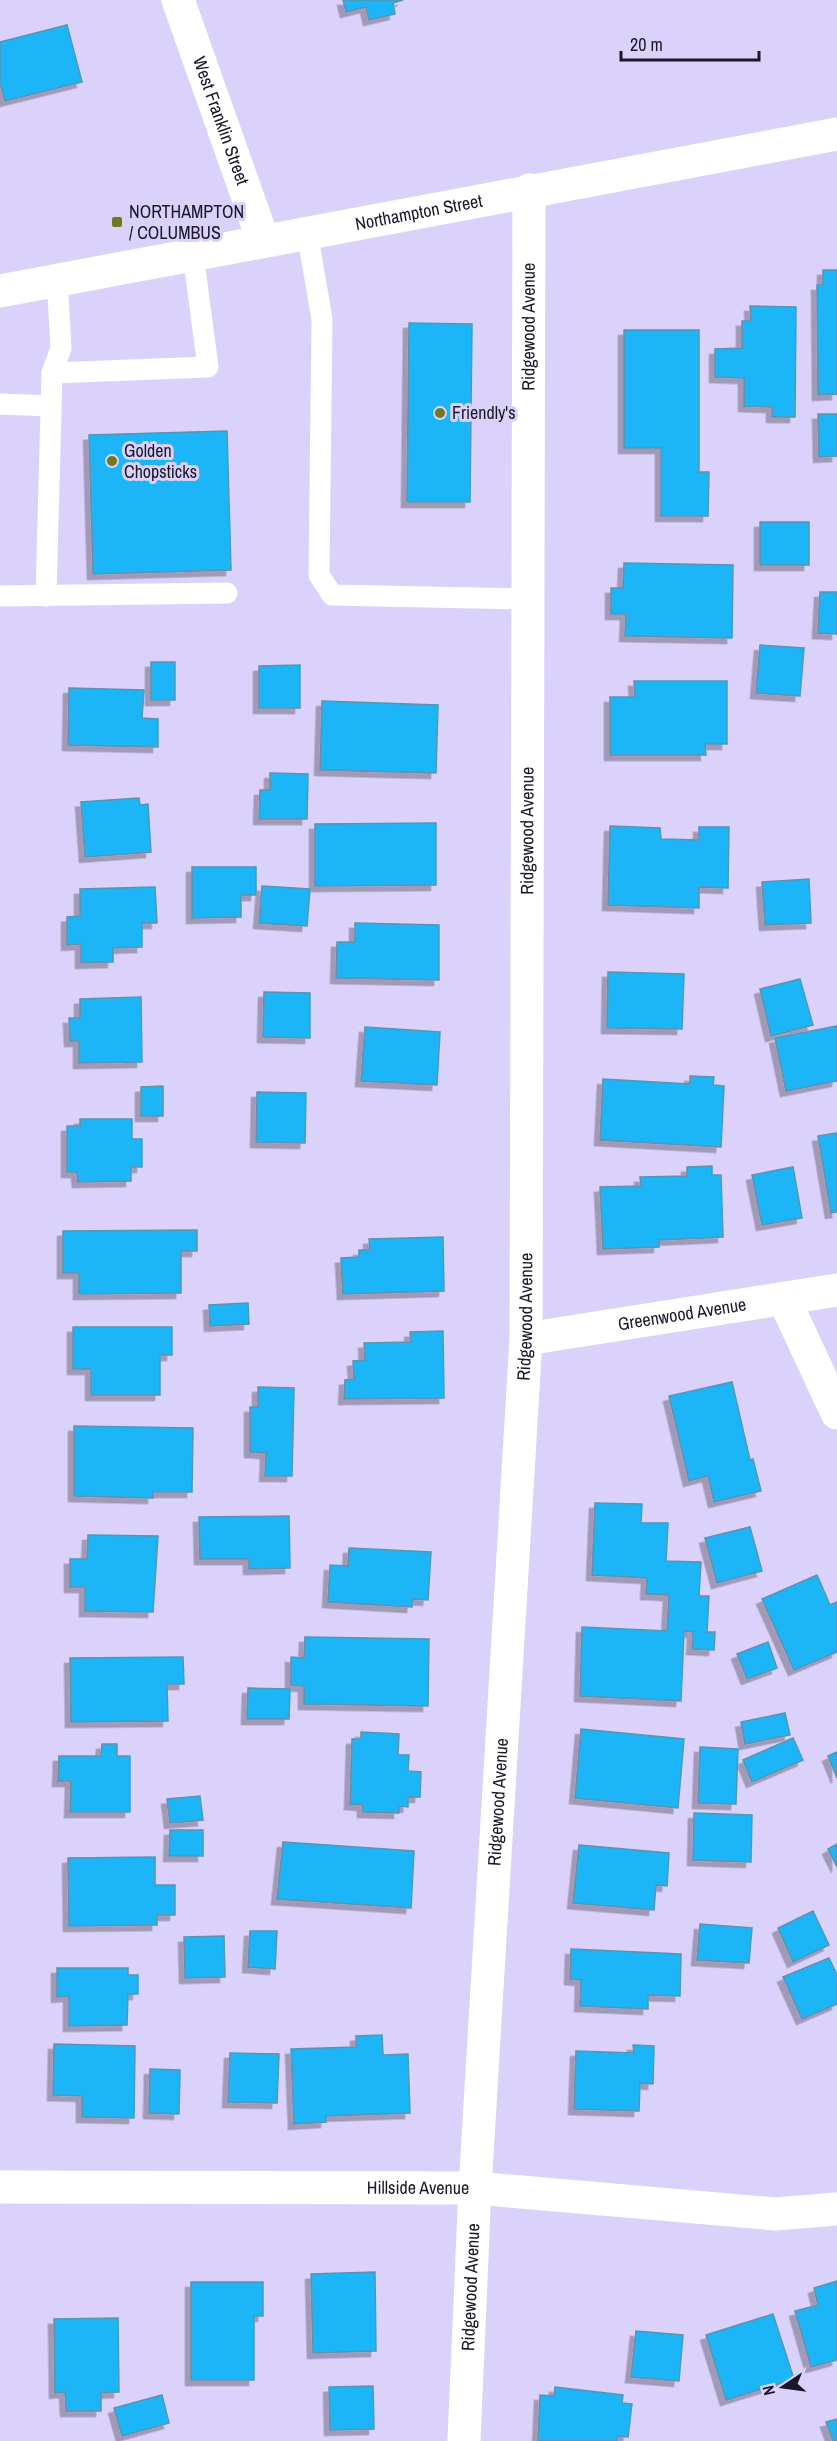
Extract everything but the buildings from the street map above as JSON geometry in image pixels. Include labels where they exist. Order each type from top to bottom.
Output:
[{"type":"street","name":"West Franklin Street","points":[[178,0],[263,240]]},
{"type":"street","name":"Northampton Street","points":[[0,291],[837,134]]},
{"type":"street","name":"Ridgewood Avenue","points":[[464,2441],[475,2188],[526,1339],[529,190]]},
{"type":"street","name":"Greenwood Avenue","points":[[526,1339],[837,1290]]},
{"type":"street","points":[[784,1299],[837,1413]]},
{"type":"street","name":"Hillside Avenue","points":[[0,2187],[475,2188],[775,2214],[837,2209]]},
{"type":"lane","points":[[307,232],[322,319],[319,574],[332,595],[527,599]]},
{"type":"lane","points":[[52,373],[208,367],[193,254]]},
{"type":"lane","points":[[46,596],[52,373],[61,348],[57,279]]},
{"type":"lane","points":[[0,404],[51,406]]},
{"type":"lane","points":[[0,596],[226,593]]},
{"type":"place","name":"NORTHAMPTON / COLUMBUS","points":[[117,222]]},
{"type":"place","name":"Friendly's","points":[[440,413]]},
{"type":"place","name":"Golden Chopsticks","points":[[112,461]]}]
